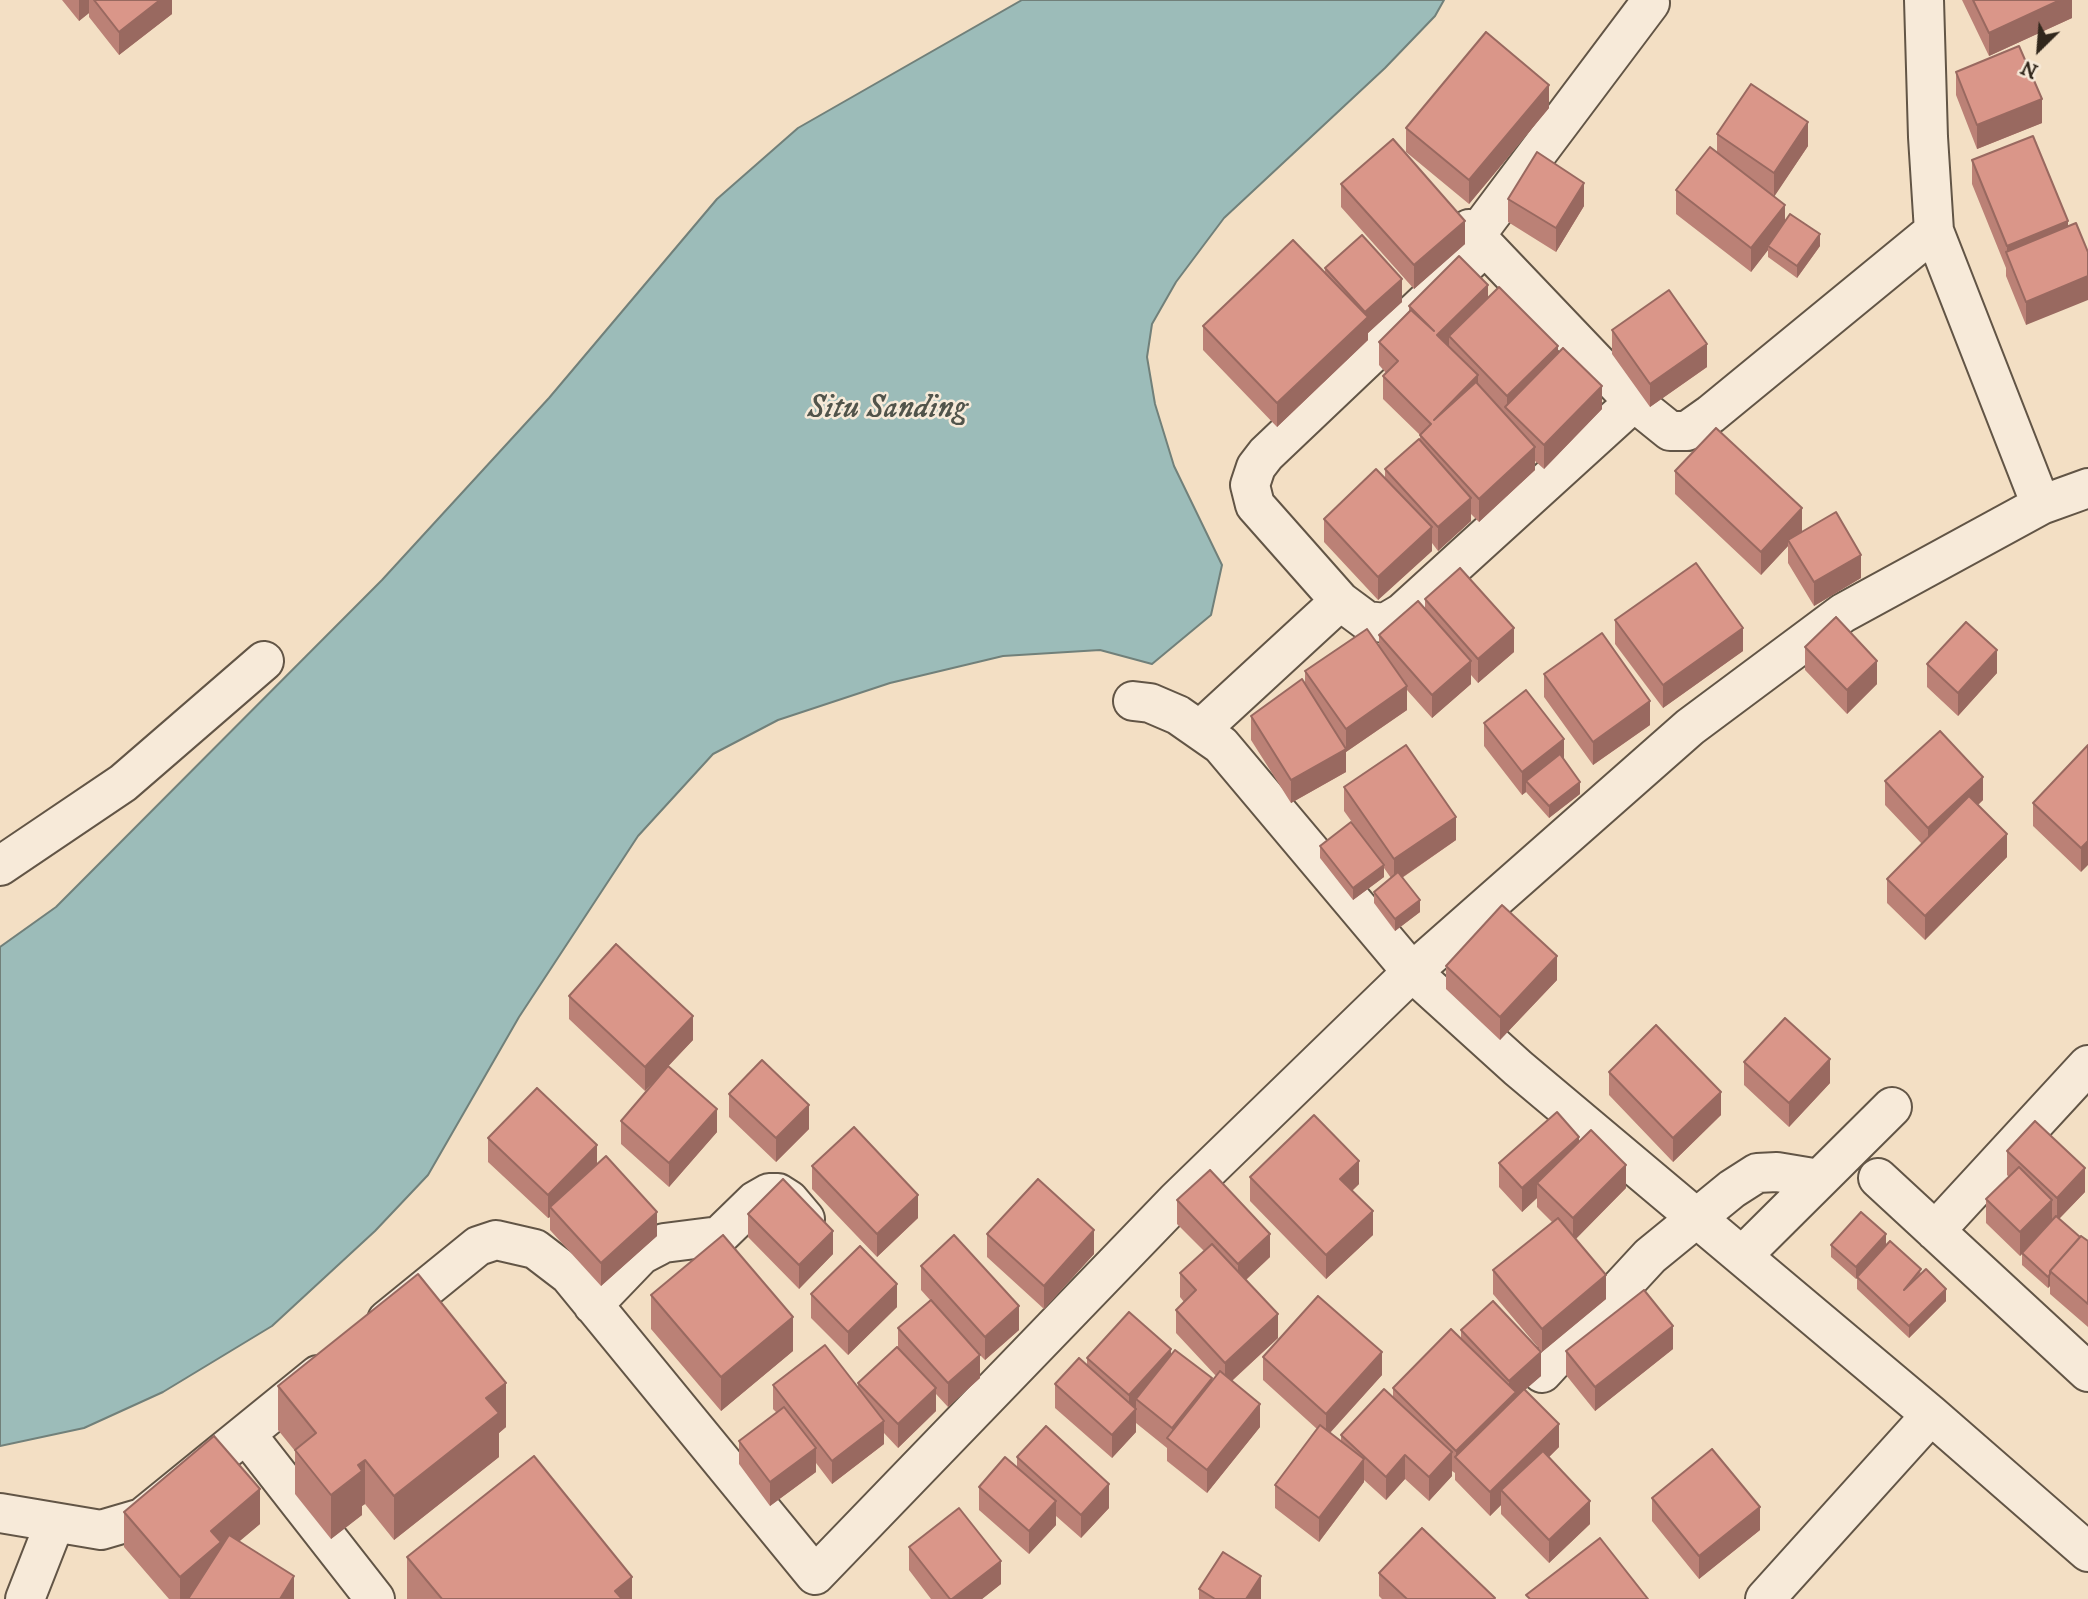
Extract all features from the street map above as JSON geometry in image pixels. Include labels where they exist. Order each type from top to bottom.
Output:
[{"type":"street","points":[[1924,0],[1927,137],[1934,231],[2041,505]]},
{"type":"street","points":[[1634,402],[1402,613],[1385,623],[1367,621],[1340,601],[1255,505],[1250,485],[1256,467],[1275,445],[1479,242],[1650,3]]},
{"type":"street","points":[[1446,206],[1634,402],[1670,431],[1686,431],[1762,375],[1934,231]]},
{"type":"street","points":[[0,1513],[54,1525],[101,1530],[142,1518],[478,1245],[496,1240],[535,1249],[569,1275],[804,1587],[1176,1201],[1412,972],[1690,727],[1794,646],[1843,613],[1915,571],[2041,505],[2088,488]]},
{"type":"street","points":[[1201,729],[1340,601]]},
{"type":"street","points":[[0,866],[123,783],[264,661]]},
{"type":"street","points":[[1133,702],[1150,703],[1201,729],[1221,745],[1412,972],[1518,1068],[1931,1415],[2088,1552]]},
{"type":"street","points":[[1934,1231],[2088,1065]]},
{"type":"street","points":[[1742,1256],[1892,1107]]},
{"type":"street","points":[[1542,1373],[1650,1256],[1696,1218],[1757,1174],[1777,1172],[1819,1179]]},
{"type":"street","points":[[1878,1178],[2088,1372]]},
{"type":"street","points":[[593,1305],[641,1255],[664,1243],[719,1236],[755,1201],[769,1193],[778,1193],[789,1200],[805,1219]]},
{"type":"street","points":[[1765,1599],[1931,1415]]},
{"type":"street","points":[[246,1434],[375,1599]]},
{"type":"street","points":[[25,1599],[54,1525]]},
{"type":"water","name":"Situ Sanding","points":[[1022,0],[1444,0],[1435,16],[1385,68],[1224,218],[1176,282],[1152,324],[1147,357],[1155,404],[1174,466],[1222,565],[1211,615],[1152,664],[1100,650],[1003,656],[890,683],[778,720],[713,754],[638,836],[519,1017],[428,1175],[375,1231],[272,1326],[163,1392],[84,1428],[0,1446],[0,947],[56,907],[382,580],[549,398],[717,199],[798,128]]},
{"type":"building","points":[[94,0],[160,0],[119,32]]},
{"type":"building","points":[[1973,0],[2060,0],[1989,33]]},
{"type":"building","points":[[1486,32],[1549,85],[1469,180],[1406,128]]},
{"type":"building","points":[[2019,46],[2042,99],[1977,125],[1956,72]]},
{"type":"building","points":[[1751,84],[1808,122],[1774,173],[1717,134]]},
{"type":"building","points":[[2033,136],[2068,221],[2007,246],[1972,160]]},
{"type":"building","points":[[1393,139],[1465,221],[1414,265],[1341,184]]},
{"type":"building","points":[[1710,147],[1785,205],[1751,248],[1676,190]]},
{"type":"building","points":[[1537,152],[1584,183],[1556,228],[1508,199]]},
{"type":"building","points":[[1790,214],[1820,234],[1797,266],[1768,246]]},
{"type":"building","points":[[2076,223],[2088,252],[2088,276],[2026,302],[2006,252]]},
{"type":"building","points":[[1362,235],[1402,279],[1365,312],[1325,268]]},
{"type":"building","points":[[1293,240],[1368,317],[1277,403],[1203,326]]},
{"type":"building","points":[[1459,256],[1488,285],[1437,335],[1478,375],[1434,420],[1476,382],[1535,447],[1479,499],[1420,435],[1431,424],[1383,376],[1398,361],[1379,342],[1411,310],[1434,331],[1409,306]]},
{"type":"building","points":[[1499,287],[1558,346],[1507,396],[1449,336]]},
{"type":"building","points":[[1669,290],[1707,344],[1650,384],[1612,330]]},
{"type":"building","points":[[1563,348],[1602,386],[1544,445],[1505,407]]},
{"type":"building","points":[[1716,428],[1802,508],[1761,552],[1675,471]]},
{"type":"building","points":[[1419,439],[1471,498],[1438,527],[1385,469]]},
{"type":"building","points":[[1376,469],[1432,527],[1378,577],[1324,519]]},
{"type":"building","points":[[1836,512],[1861,555],[1814,582],[1788,540]]},
{"type":"building","points":[[1696,563],[1743,628],[1663,685],[1615,620]]},
{"type":"building","points":[[1460,568],[1514,628],[1478,659],[1425,599]]},
{"type":"building","points":[[1418,601],[1471,661],[1432,695],[1379,635]]},
{"type":"building","points":[[1836,617],[1877,661],[1847,690],[1805,647]]},
{"type":"building","points":[[1966,622],[1997,650],[1958,693],[1927,664]]},
{"type":"building","points":[[1367,629],[1407,686],[1346,729],[1305,671]]},
{"type":"building","points":[[1602,633],[1650,701],[1593,742],[1544,674]]},
{"type":"building","points":[[1302,679],[1346,749],[1291,780],[1251,716]]},
{"type":"building","points":[[1526,690],[1564,739],[1522,772],[1484,723]]},
{"type":"building","points":[[1940,731],[1983,777],[1928,828],[1885,781]]},
{"type":"building","points":[[1406,745],[1456,817],[1394,859],[1344,787]]},
{"type":"building","points":[[2088,745],[2088,841],[2081,848],[2033,803]]},
{"type":"building","points":[[1560,754],[1580,782],[1549,806],[1526,781]]},
{"type":"building","points":[[1969,796],[2007,834],[1925,916],[1887,879]]},
{"type":"building","points":[[1351,822],[1384,865],[1353,888],[1320,846]]},
{"type":"building","points":[[1398,872],[1420,900],[1395,919],[1374,892]]},
{"type":"building","points":[[1502,905],[1557,956],[1500,1017],[1446,966]]},
{"type":"building","points":[[616,944],[693,1016],[645,1067],[569,996]]},
{"type":"building","points":[[1785,1018],[1830,1059],[1789,1103],[1744,1062]]},
{"type":"building","points":[[1656,1025],[1721,1092],[1673,1138],[1609,1072]]},
{"type":"building","points":[[762,1060],[809,1105],[776,1138],[729,1094]]},
{"type":"building","points":[[668,1066],[717,1109],[669,1163],[621,1121]]},
{"type":"building","points":[[537,1088],[597,1145],[548,1195],[488,1138]]},
{"type":"building","points":[[1557,1112],[1579,1137],[1522,1188],[1499,1163]]},
{"type":"building","points":[[1314,1115],[1359,1161],[1340,1179],[1373,1211],[1326,1255],[1250,1177]]},
{"type":"building","points":[[2035,1121],[2085,1168],[2057,1198],[2007,1151]]},
{"type":"building","points":[[854,1127],[918,1195],[877,1234],[812,1166]]},
{"type":"building","points":[[1591,1130],[1626,1165],[1573,1218],[1537,1183]]},
{"type":"building","points":[[606,1156],[657,1212],[601,1263],[550,1207]]},
{"type":"building","points":[[2019,1167],[2052,1200],[2020,1232],[1986,1199]]},
{"type":"building","points":[[1210,1170],[1270,1234],[1238,1264],[1177,1200]]},
{"type":"building","points":[[783,1179],[833,1231],[799,1265],[748,1214]]},
{"type":"building","points":[[1038,1179],[1094,1230],[1044,1286],[987,1234]]},
{"type":"building","points":[[1861,1212],[1886,1234],[1856,1267],[1831,1245]]},
{"type":"building","points":[[2056,1216],[2080,1237],[2050,1271],[2048,1277],[2022,1253]]},
{"type":"building","points":[[1558,1218],[1606,1275],[1542,1329],[1493,1270]]},
{"type":"building","points":[[723,1235],[793,1317],[721,1377],[651,1295]]},
{"type":"building","points":[[954,1235],[1019,1306],[985,1337],[921,1266]]},
{"type":"building","points":[[2081,1236],[2088,1241],[2088,1304],[2050,1271]]},
{"type":"building","points":[[1890,1241],[1921,1269],[1904,1290],[1926,1269],[1946,1289],[1909,1326],[1857,1277]]},
{"type":"building","points":[[1212,1244],[1278,1314],[1225,1363],[1176,1310],[1196,1290],[1180,1273]]},
{"type":"building","points":[[860,1246],[897,1284],[848,1332],[811,1294]]},
{"type":"building","points":[[418,1274],[506,1383],[486,1398],[499,1413],[394,1496],[365,1460],[358,1465],[362,1471],[331,1495],[295,1450],[316,1433],[278,1386]]},
{"type":"building","points":[[1644,1290],[1673,1326],[1595,1387],[1566,1351]]},
{"type":"building","points":[[1318,1296],[1382,1352],[1326,1414],[1263,1357]]},
{"type":"building","points":[[931,1300],[980,1355],[948,1383],[898,1328]]},
{"type":"building","points":[[1493,1301],[1541,1352],[1509,1381],[1461,1330]]},
{"type":"building","points":[[1129,1312],[1171,1349],[1129,1395],[1087,1358]]},
{"type":"building","points":[[1451,1329],[1516,1392],[1456,1451],[1393,1388]]},
{"type":"building","points":[[825,1345],[884,1421],[832,1461],[773,1385]]},
{"type":"building","points":[[897,1347],[936,1388],[898,1424],[858,1383]]},
{"type":"building","points":[[1175,1350],[1212,1378],[1172,1428],[1136,1399]]},
{"type":"building","points":[[1079,1358],[1136,1409],[1112,1435],[1055,1384]]},
{"type":"building","points":[[1220,1371],[1260,1404],[1207,1470],[1167,1438]]},
{"type":"building","points":[[1384,1389],[1452,1452],[1429,1477],[1405,1455],[1386,1477],[1341,1435]]},
{"type":"building","points":[[1524,1389],[1559,1424],[1490,1492],[1455,1457]]},
{"type":"building","points":[[784,1407],[816,1448],[770,1482],[739,1441]]},
{"type":"building","points":[[1320,1425],[1364,1459],[1319,1518],[1275,1485]]},
{"type":"building","points":[[1046,1426],[1109,1484],[1081,1515],[1017,1457]]},
{"type":"building","points":[[214,1436],[260,1489],[211,1531],[221,1542],[180,1577],[124,1512]]},
{"type":"building","points":[[1712,1449],[1760,1507],[1699,1556],[1652,1498]]},
{"type":"building","points":[[1543,1451],[1590,1501],[1549,1540],[1501,1490]]},
{"type":"building","points":[[534,1456],[632,1577],[615,1591],[622,1599],[442,1599],[407,1557]]},
{"type":"building","points":[[1005,1457],[1056,1501],[1029,1531],[979,1487]]},
{"type":"building","points":[[959,1508],[1001,1561],[950,1599],[909,1547]]},
{"type":"building","points":[[1422,1528],[1495,1598],[1407,1599],[1379,1573]]},
{"type":"building","points":[[229,1535],[294,1576],[280,1599],[188,1599]]},
{"type":"building","points":[[1600,1538],[1648,1599],[1530,1599],[1526,1595]]},
{"type":"building","points":[[1223,1552],[1261,1576],[1246,1599],[1215,1599],[1199,1589]]}]
